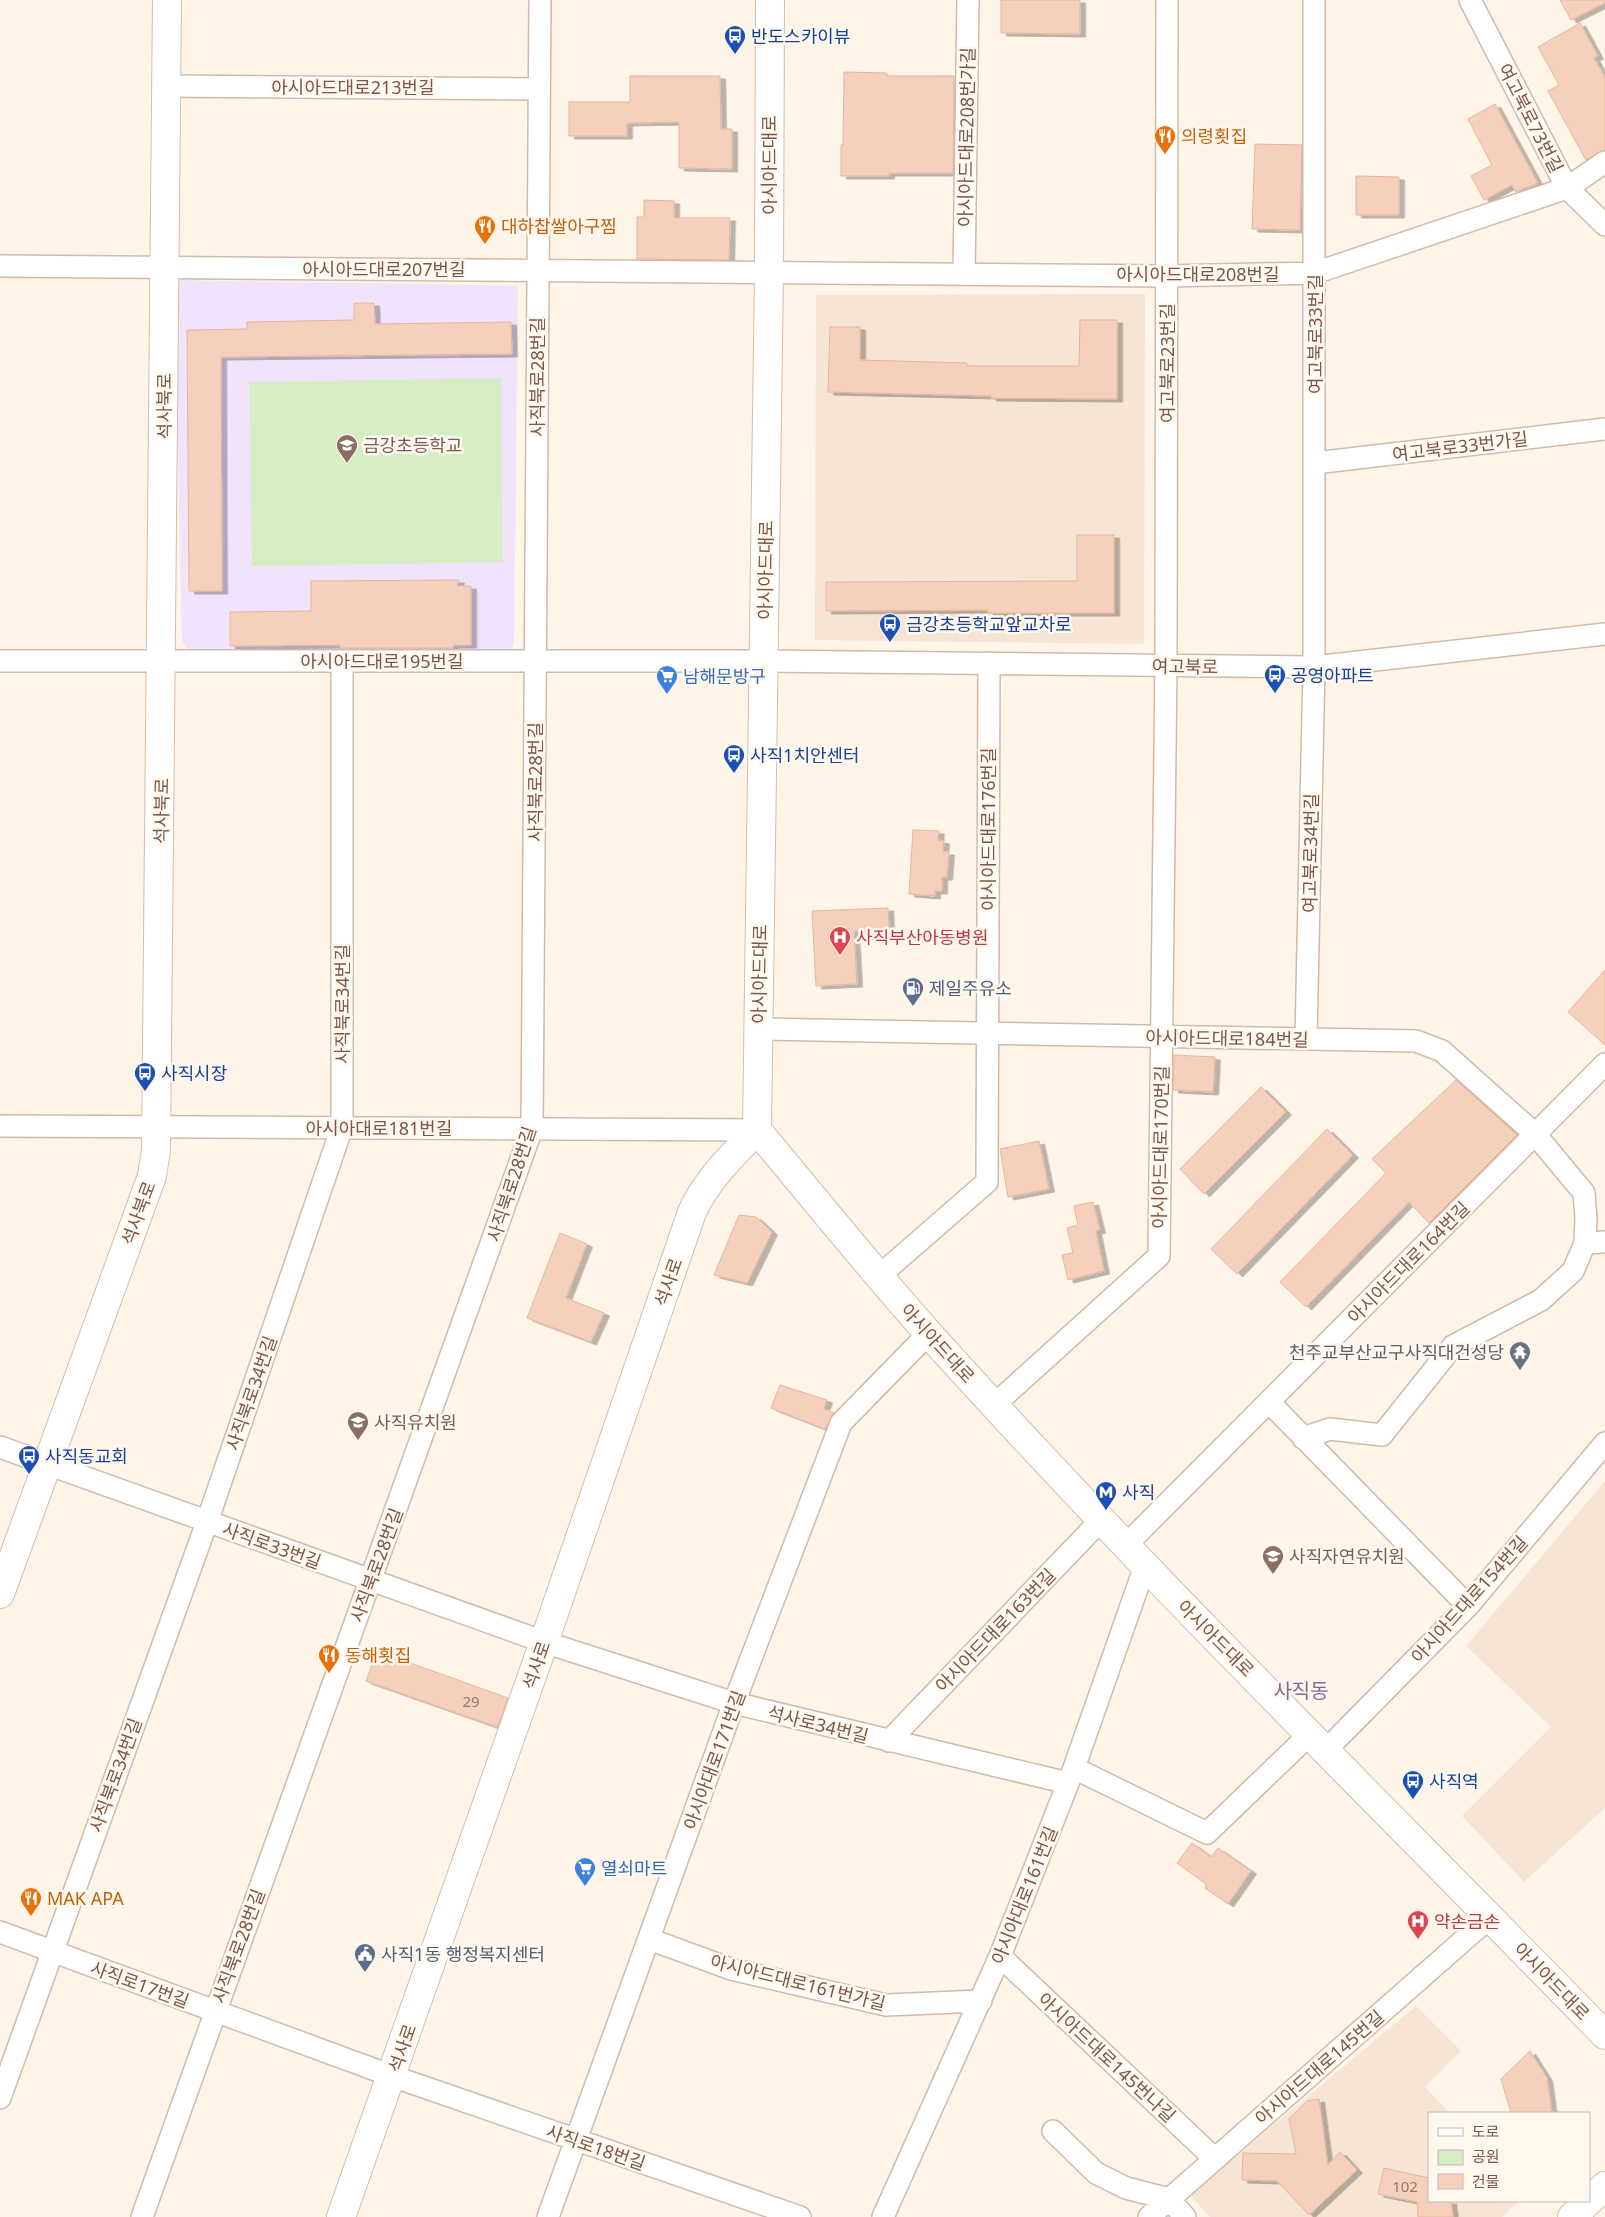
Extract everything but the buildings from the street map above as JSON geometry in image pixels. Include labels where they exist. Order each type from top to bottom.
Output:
[{"type":"main road","name":"석사북로","points":[[0,1594],[152,1176],[158,1126],[167,0]]},
{"type":"main road","name":"아시아드대로","points":[[770,0],[757,1130],[879,1276],[994,1405],[1145,1566],[1605,2035]]},
{"type":"main road","name":"석사로","points":[[341,2217],[544,1642],[692,1212],[700,1195],[719,1169],[757,1130]]},
{"type":"main road","points":[[1590,2200],[1605,2186]]},
{"type":"main road","points":[[1572,2217],[1588,2202]]},
{"type":"street","name":"사직북로28번길","points":[[142,2217],[532,1128],[540,0]]},
{"type":"street","name":"아시아드대로208번가길","points":[[964,274],[968,0]]},
{"type":"street","name":"여고북로23번길","points":[[1166,665],[1168,0]]},
{"type":"street","name":"여고북로33번길","points":[[1314,0],[1314,667]]},
{"type":"street","name":"여고북로73번길","points":[[1470,0],[1567,188],[1605,225]]},
{"type":"street","name":"아시아드대로213번길","points":[[166,86],[539,89]]},
{"type":"street","name":"아시아드대로208번길","points":[[768,272],[1167,276],[1315,273],[1567,188],[1605,162]]},
{"type":"street","name":"아시아드대로207번길","points":[[0,266],[768,272]]},
{"type":"street","name":"여고북로33번가길","points":[[1315,463],[1605,429]]},
{"type":"street","name":"여고북로","points":[[763,661],[1314,667],[1605,634]]},
{"type":"street","name":"아시아드대로195번길","points":[[0,661],[763,661]]},
{"type":"street","name":"사직북로34번길","points":[[0,2098],[207,1522],[342,1127],[342,661]]},
{"type":"street","name":"아시아드대로176번길","points":[[879,1276],[987,1182],[988,663]]},
{"type":"street","name":"아시아드대로170번길","points":[[994,1405],[1158,1256],[1166,665]]},
{"type":"street","name":"여고북로34번길","points":[[1306,1039],[1314,667]]},
{"type":"street","name":"아시아드대로184번길","points":[[758,1029],[1416,1041],[1442,1051],[1535,1134],[1584,1193],[1586,1218],[1595,1242]]},
{"type":"street","name":"아시아드대로164번길","points":[[1126,1545],[1605,1064]]},
{"type":"street","name":"아시아대로181번길","points":[[0,1126],[757,1130]]},
{"type":"street","points":[[1303,1438],[1330,1430],[1382,1435],[1453,1346],[1541,1300],[1573,1272],[1595,1242]]},
{"type":"street","name":"아시아대로171번길","points":[[548,2217],[734,1703],[842,1423],[929,1333]]},
{"type":"street","points":[[1269,1402],[1468,1606]]},
{"type":"street","name":"아시아드대로154번길","points":[[1318,1742],[1468,1606],[1605,1442]]},
{"type":"street","name":"사직로33번길","points":[[0,1447],[544,1642]]},
{"type":"street","name":"아시아드대로163번길","points":[[889,1741],[1102,1519]]},
{"type":"street","name":"아시아대로161번길","points":[[883,2217],[1000,1956],[1071,1776],[1145,1566]]},
{"type":"street","name":"석사로34번길","points":[[544,1642],[734,1703],[889,1741],[1071,1776],[1207,1833],[1318,1742]]},
{"type":"street","name":"아시아드대로145번길","points":[[1149,2217],[1490,1917]]},
{"type":"street","name":"사직로17번길","points":[[0,1932],[392,2076]]},
{"type":"street","name":"아시아드대로161번가길","points":[[649,1939],[731,1969],[886,2005],[980,2001]]},
{"type":"street","name":"아시아드대로145번나길","points":[[1000,1956],[1215,2158]]},
{"type":"street","name":"사직로18번길","points":[[392,2076],[800,2217]]},
{"type":"street","points":[[1054,2130],[1096,2173],[1126,2188],[1169,2199],[1185,2217]]},
{"type":"shaded area","name":"금강초등학교","points":[[175,280],[518,286],[514,644],[511,651],[188,650],[182,641]]},
{"type":"shaded area","points":[[1145,294],[1144,644],[815,640],[816,295]]},
{"type":"shaded area","points":[[1605,1481],[1605,1808],[1524,1882],[1462,1816],[1551,1727],[1466,1646]]},
{"type":"shaded area","points":[[1416,2006],[1461,2051],[1425,2087],[1449,2112],[1428,2112],[1428,2202],[1518,2202],[1502,2217],[1210,2217],[1190,2195]]},
{"type":"green space","points":[[501,378],[503,562],[252,566],[249,382]]},
{"type":"place","name":"반도스카이뷰","points":[[735,55]]},
{"type":"place","name":"의령횟집","points":[[1165,155]]},
{"type":"place","name":"대하찹쌀아구찜","points":[[485,245]]},
{"type":"place","name":"금강초등학교","points":[[347,464]]},
{"type":"place","name":"금강초등학교앞교차로","points":[[890,643]]},
{"type":"place","name":"공영아파트","points":[[1275,694]]},
{"type":"place","name":"남해문방구","points":[[667,695]]},
{"type":"place","name":"사직1치안센터","points":[[734,774]]},
{"type":"place","name":"사직부산아동병원","points":[[840,956]]},
{"type":"place","name":"제일주유소","points":[[913,1007]]},
{"type":"place","name":"사직시장","points":[[145,1092]]},
{"type":"place","name":"천주교부산교구사직대건성당","points":[[1520,1371]]},
{"type":"place","name":"사직유치원","points":[[358,1441]]},
{"type":"place","name":"사직동교회","points":[[29,1475]]},
{"type":"place","name":"사직","points":[[1106,1511]]},
{"type":"place","name":"사직자연유치원","points":[[1273,1575]]},
{"type":"place","name":"동해횟집","points":[[329,1674]]},
{"type":"place","name":"사직역","points":[[1413,1800]]},
{"type":"place","name":"열쇠마트","points":[[585,1887]]},
{"type":"place","name":"MAK APA","points":[[31,1917]]},
{"type":"place","name":"약손금손","points":[[1418,1940]]},
{"type":"place","name":"사직1동 행정복지센터","points":[[365,1973]]},
{"type":"district","name":"사직동","points":[[1301,1690]]}]
